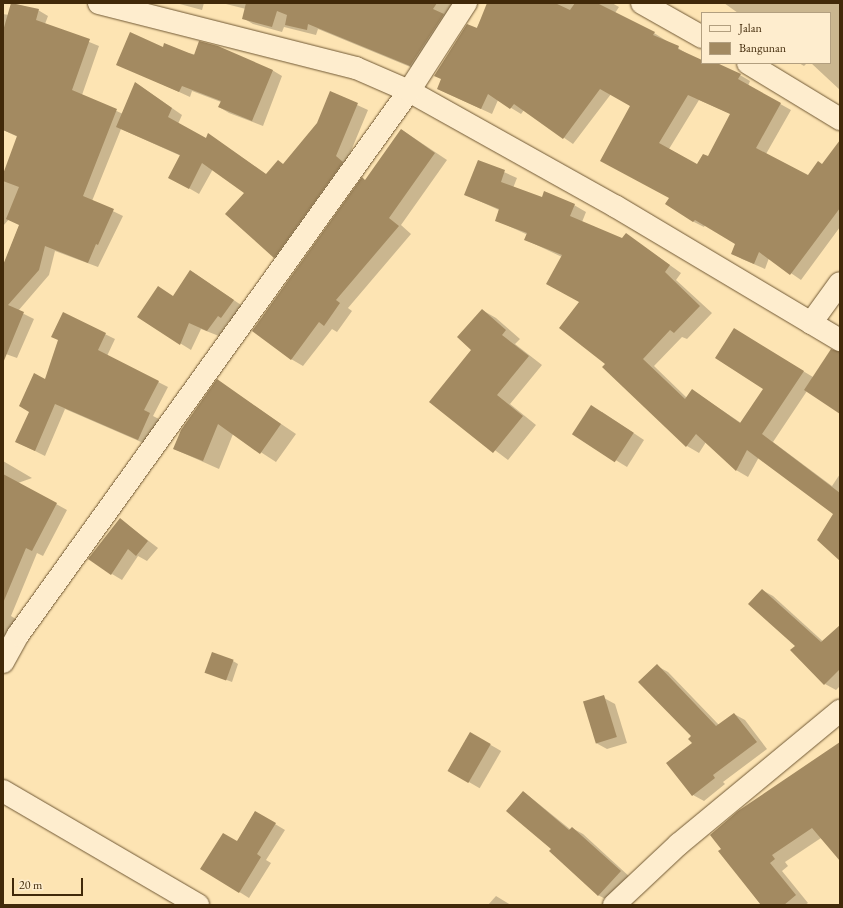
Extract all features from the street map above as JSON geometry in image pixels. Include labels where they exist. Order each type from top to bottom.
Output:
[{"type":"street","points":[[99,3],[356,68],[409,91],[615,206],[840,340]]},
{"type":"street","points":[[3,662],[18,635],[409,91],[466,3]]},
{"type":"street","points":[[642,3],[701,36]]},
{"type":"street","points":[[750,64],[840,119]]},
{"type":"street","points":[[811,323],[840,283]]},
{"type":"street","points":[[614,905],[679,844],[840,711]]},
{"type":"street","points":[[3,791],[198,905]]},
{"type":"building","points":[[11,3],[39,9],[36,20],[90,39],[72,90],[117,109],[83,196],[114,209],[98,245],[96,244],[88,263],[45,246],[39,270],[8,305],[24,312],[3,363],[3,265],[19,225],[6,219],[19,187],[3,181],[3,174],[17,136],[3,130],[3,31]]},
{"type":"building","points":[[246,3],[437,3],[433,9],[444,14],[410,66],[308,24],[307,30],[285,25],[287,15],[277,11],[272,27],[242,19]]},
{"type":"building","points":[[487,3],[555,3],[570,10],[575,3],[597,3],[655,32],[653,35],[679,46],[678,49],[701,60],[701,64],[719,64],[741,74],[738,79],[781,103],[756,148],[808,175],[818,161],[822,164],[840,140],[840,208],[790,275],[759,252],[754,264],[731,254],[735,244],[695,220],[693,222],[665,204],[669,198],[600,161],[630,106],[600,89],[563,139],[514,104],[510,109],[488,94],[481,109],[437,89],[441,79],[434,76],[467,24],[477,28]],"holes":[[[688,95],[730,114],[708,156],[703,154],[697,164],[659,143]]]},
{"type":"building","points":[[130,32],[163,47],[164,43],[194,55],[199,41],[218,46],[273,70],[252,121],[218,107],[221,101],[182,86],[179,92],[116,65]]},
{"type":"building","points":[[135,82],[172,108],[168,117],[206,138],[208,133],[266,174],[278,160],[283,164],[317,123],[330,91],[358,103],[336,156],[343,162],[274,258],[225,214],[244,193],[202,163],[189,189],[168,178],[180,155],[116,127]]},
{"type":"building","points":[[401,129],[435,153],[389,218],[399,226],[336,300],[340,303],[324,326],[319,322],[291,360],[252,331],[362,177],[365,180]]},
{"type":"building","points":[[478,160],[505,170],[501,182],[542,197],[544,191],[575,204],[570,216],[622,238],[626,233],[670,265],[665,272],[700,306],[674,333],[670,330],[643,359],[685,399],[692,389],[740,423],[763,389],[715,358],[734,328],[804,371],[762,434],[840,493],[840,561],[817,540],[833,514],[747,450],[736,471],[696,434],[686,447],[602,367],[605,364],[559,328],[579,302],[546,284],[562,255],[524,240],[527,233],[495,221],[499,209],[464,195]]},
{"type":"building","points":[[190,270],[234,300],[221,318],[218,316],[207,331],[189,323],[180,345],[137,317],[158,286],[173,296]]},
{"type":"building","points":[[482,309],[506,330],[502,335],[529,356],[497,395],[523,416],[493,453],[429,402],[471,350],[457,337]]},
{"type":"building","points":[[63,312],[106,333],[98,350],[159,381],[144,410],[150,413],[138,440],[55,404],[35,451],[15,442],[29,412],[19,406],[34,373],[45,379],[58,340],[51,337]]},
{"type":"building","points":[[831,349],[840,352],[840,414],[804,390]]},
{"type":"building","points":[[217,379],[281,424],[260,454],[218,424],[203,461],[173,449],[181,430]]},
{"type":"building","points":[[591,405],[634,433],[615,462],[572,434]]},
{"type":"building","points":[[3,474],[57,503],[32,551],[26,548],[3,603]]},
{"type":"building","points":[[120,518],[148,541],[136,556],[128,549],[111,575],[88,559]]},
{"type":"building","points":[[762,589],[821,642],[840,625],[840,669],[824,685],[790,650],[795,646],[748,604]]},
{"type":"building","points":[[212,652],[234,660],[226,681],[204,673]]},
{"type":"building","points":[[657,664],[716,726],[734,713],[757,742],[713,775],[715,778],[692,796],[666,763],[692,743],[688,739],[691,736],[638,682]]},
{"type":"building","points":[[604,695],[617,737],[596,744],[583,701]]},
{"type":"building","points":[[470,732],[491,744],[468,783],[448,771]]},
{"type":"building","points":[[840,742],[840,861],[812,828],[772,855],[775,859],[770,863],[796,895],[784,905],[761,905],[718,851],[721,849],[710,835],[738,811]]},
{"type":"building","points":[[523,791],[569,830],[572,827],[621,871],[598,896],[549,851],[551,849],[506,811]]},
{"type":"building","points":[[255,811],[276,823],[257,854],[261,857],[239,893],[200,869],[223,833],[237,841]]}]
